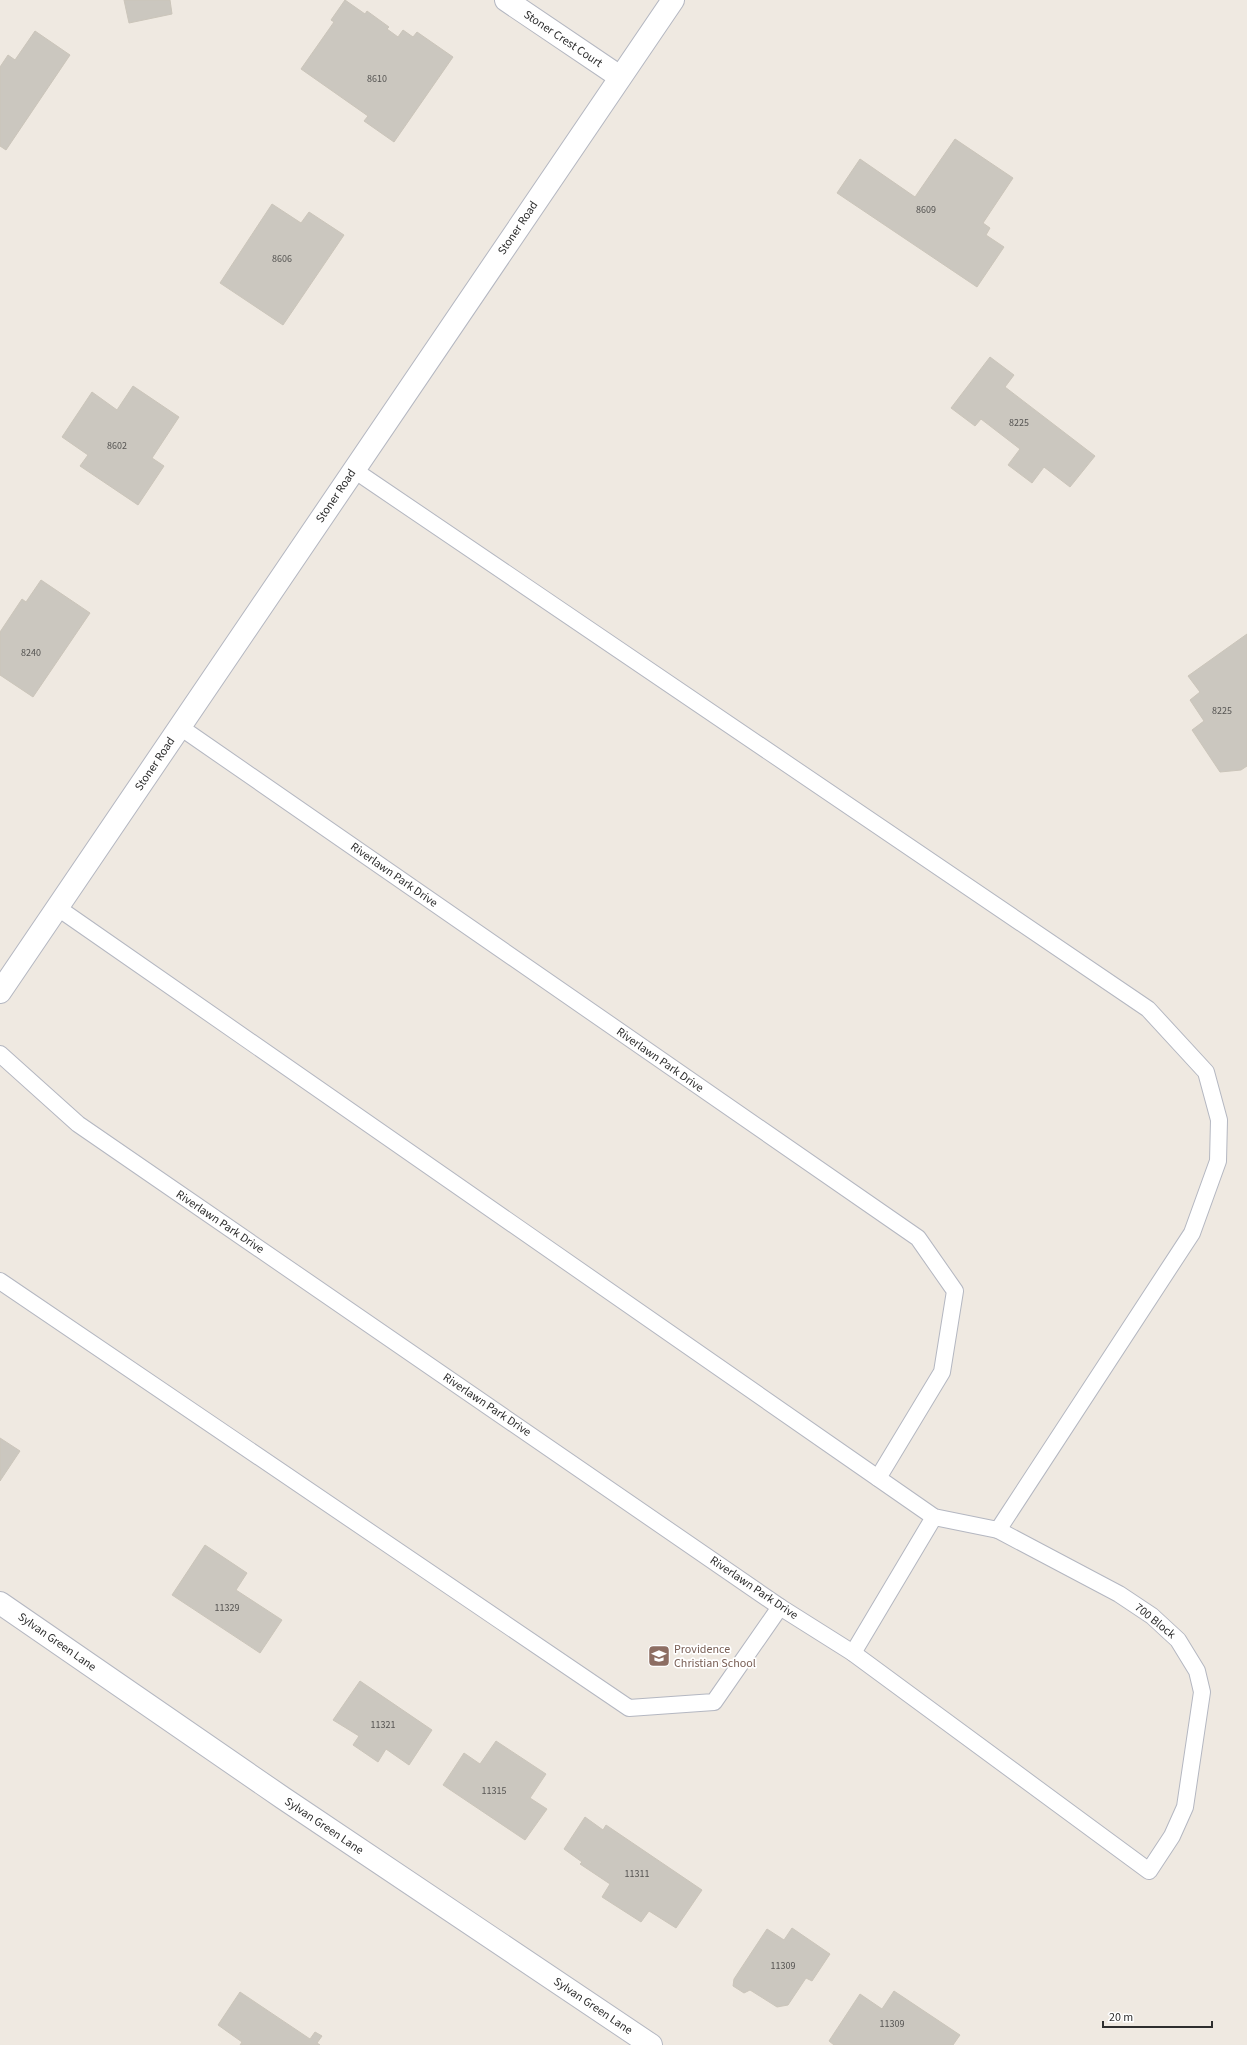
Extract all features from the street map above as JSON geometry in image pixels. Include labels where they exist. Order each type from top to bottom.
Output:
[{"type":"street","name":"Stoner Crest Court","points":[[506,0],[620,77]]},
{"type":"street","name":"Stoner Road","points":[[0,992],[673,0]]},
{"type":"street","name":"Sylvan Green Lane","points":[[0,1603],[283,1798],[651,2045]]},
{"type":"lane","points":[[354,470],[1148,1008],[1206,1072],[1219,1120],[1218,1161],[1192,1233],[998,1530]]},
{"type":"lane","name":"Riverlawn Park Drive","points":[[180,727],[918,1238],[955,1291],[942,1372],[878,1478]]},
{"type":"lane","points":[[58,908],[934,1517],[853,1652]]},
{"type":"lane","name":"Riverlawn Park Drive","points":[[0,1054],[78,1124],[780,1607],[853,1652],[1149,1871]]},
{"type":"lane","points":[[0,1281],[629,1708],[714,1702],[780,1607]]},
{"type":"lane","name":"700 Block","points":[[934,1517],[998,1530],[1120,1594],[1152,1616],[1178,1640],[1197,1671],[1202,1692],[1185,1807],[1172,1836],[1149,1871]]},
{"type":"building","points":[[124,0],[170,0],[172,14],[129,23]]},
{"type":"building","points":[[345,0],[365,14],[367,11],[389,27],[387,29],[398,37],[403,30],[413,37],[417,32],[453,57],[394,142],[364,121],[368,116],[301,69],[334,22],[331,20]]},
{"type":"building","points":[[35,31],[70,55],[6,150],[0,146],[0,67],[8,55],[15,60]]},
{"type":"building","points":[[955,139],[1013,178],[983,223],[990,228],[986,235],[1004,247],[977,287],[837,193],[860,159],[915,197]]},
{"type":"building","points":[[272,204],[301,223],[309,212],[344,235],[283,325],[220,283]]},
{"type":"building","points":[[990,357],[1014,375],[1005,387],[1095,456],[1070,487],[1044,467],[1032,483],[1008,465],[1020,449],[981,419],[975,426],[951,408]]},
{"type":"building","points":[[133,386],[179,417],[152,458],[164,466],[138,505],[80,466],[88,455],[62,437],[92,392],[117,410]]},
{"type":"building","points":[[41,580],[90,613],[33,697],[0,675],[0,632],[22,599],[26,602]]},
{"type":"building","points":[[1247,634],[1247,766],[1241,770],[1220,772],[1192,730],[1204,721],[1190,700],[1200,692],[1188,676]]},
{"type":"building","points":[[0,1438],[20,1451],[0,1481]]},
{"type":"building","points":[[205,1545],[247,1573],[236,1590],[282,1620],[260,1653],[172,1595]]},
{"type":"building","points":[[360,1681],[432,1730],[409,1765],[386,1749],[378,1762],[353,1745],[359,1736],[333,1720]]},
{"type":"building","points":[[496,1741],[546,1774],[530,1798],[547,1809],[525,1840],[443,1785],[464,1753],[480,1764]]},
{"type":"building","points":[[585,1817],[603,1830],[606,1825],[702,1890],[676,1928],[649,1911],[641,1922],[602,1897],[610,1884],[580,1864],[582,1862],[564,1849]]},
{"type":"building","points":[[792,1928],[830,1954],[812,1981],[806,1978],[788,2005],[777,2007],[750,1990],[744,1993],[733,1986],[734,1979],[767,1929],[784,1940]]},
{"type":"building","points":[[894,1991],[960,2035],[953,2045],[834,2045],[829,2041],[860,1994],[882,2009]]},
{"type":"building","points":[[240,1992],[310,2039],[315,2032],[322,2036],[317,2043],[320,2045],[240,2045],[242,2042],[218,2025]]},
{"type":"place","name":"Providence Christian School","points":[[659,1656]]}]
